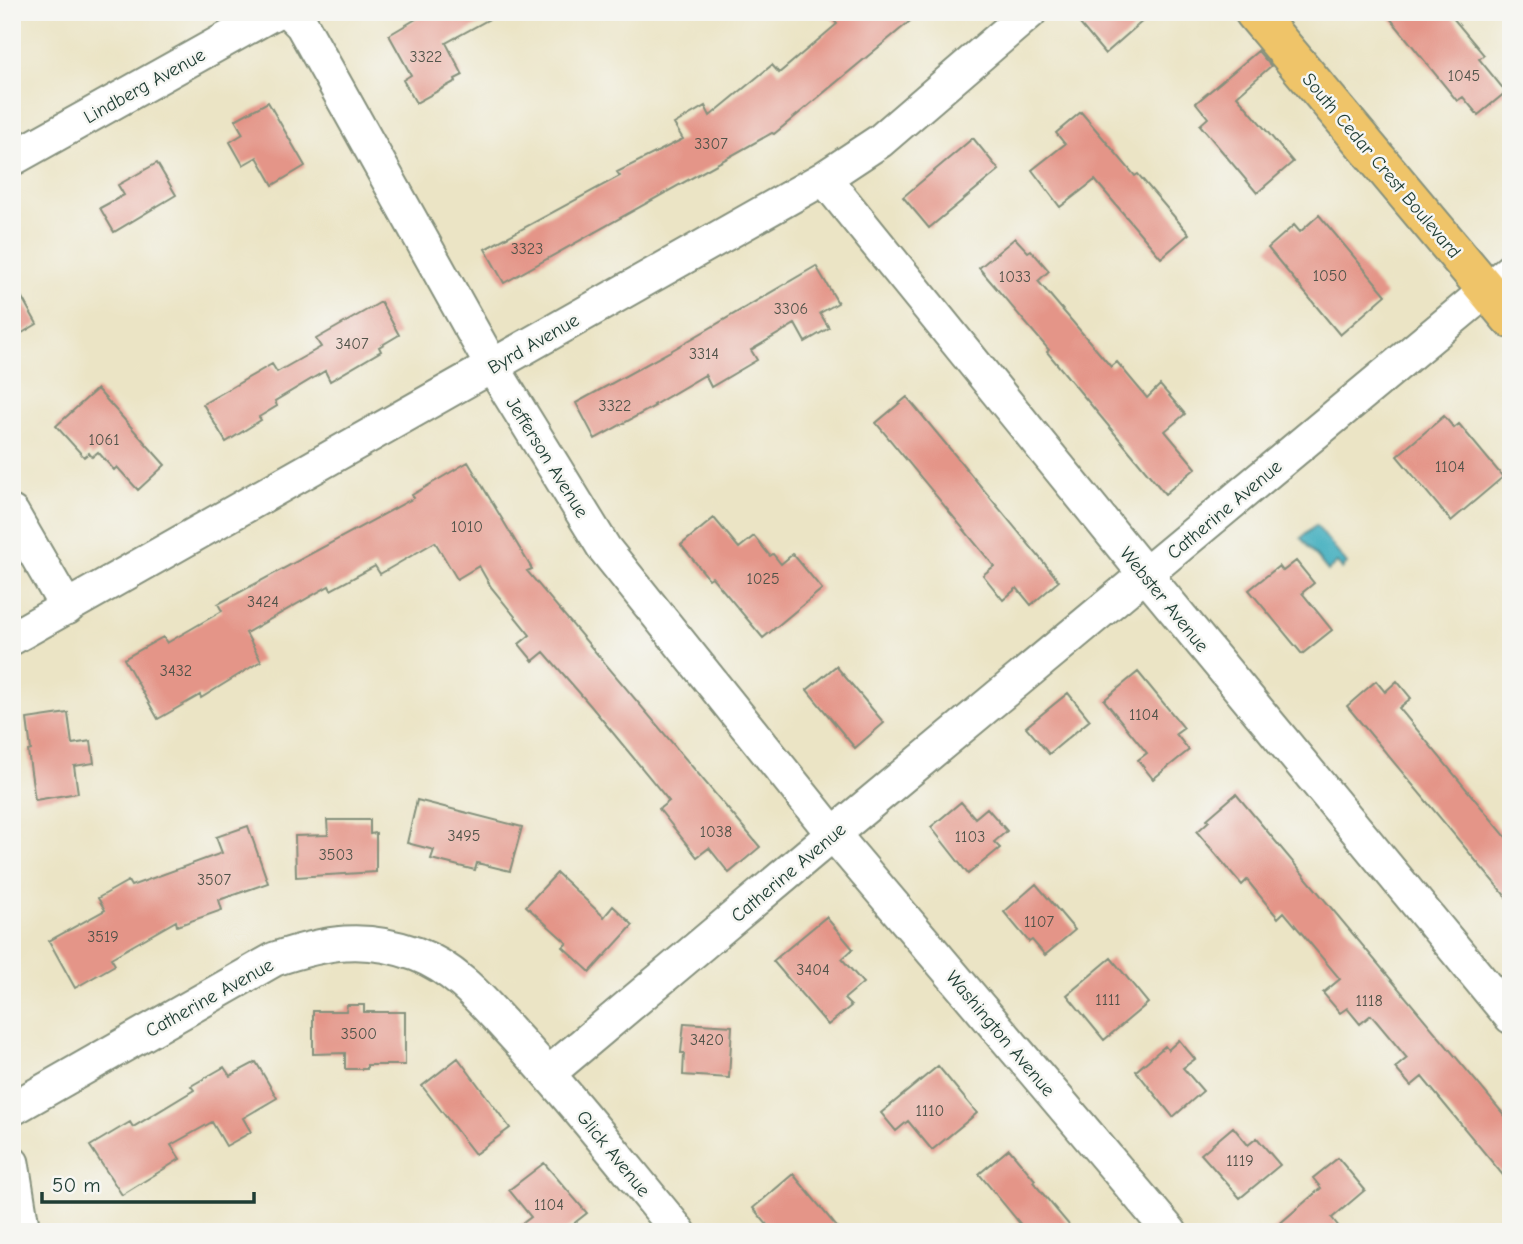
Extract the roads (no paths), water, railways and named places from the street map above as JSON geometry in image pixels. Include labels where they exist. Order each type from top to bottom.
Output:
[{"type":"main road","name":"South Cedar Crest Boulevard","points":[[1254,12],[1499,280],[1511,319]]},
{"type":"street","name":"Lindberg Avenue","points":[[12,159],[275,12]]},
{"type":"street","name":"Jefferson Avenue","points":[[289,12],[302,25],[492,366],[604,548],[833,834]]},
{"type":"street","name":"Byrd Avenue","points":[[12,638],[824,178],[880,141],[1030,12]]},
{"type":"street","name":"Webster Avenue","points":[[824,178],[1145,574],[1511,1017]]},
{"type":"street","name":"Catherine Avenue","points":[[12,1109],[275,959],[316,946],[352,942],[382,945],[417,955],[444,968],[468,986],[549,1073],[1499,280]]},
{"type":"street","points":[[12,513],[67,608]]},
{"type":"street","name":"Washington Avenue","points":[[833,834],[1170,1232]]},
{"type":"street","name":"Glick Avenue","points":[[549,1073],[679,1232]]},
{"type":"street","points":[[12,1163],[23,1232]]},
{"type":"water","points":[[1316,525],[1347,564],[1342,569],[1337,563],[1328,571],[1301,538]]}]
